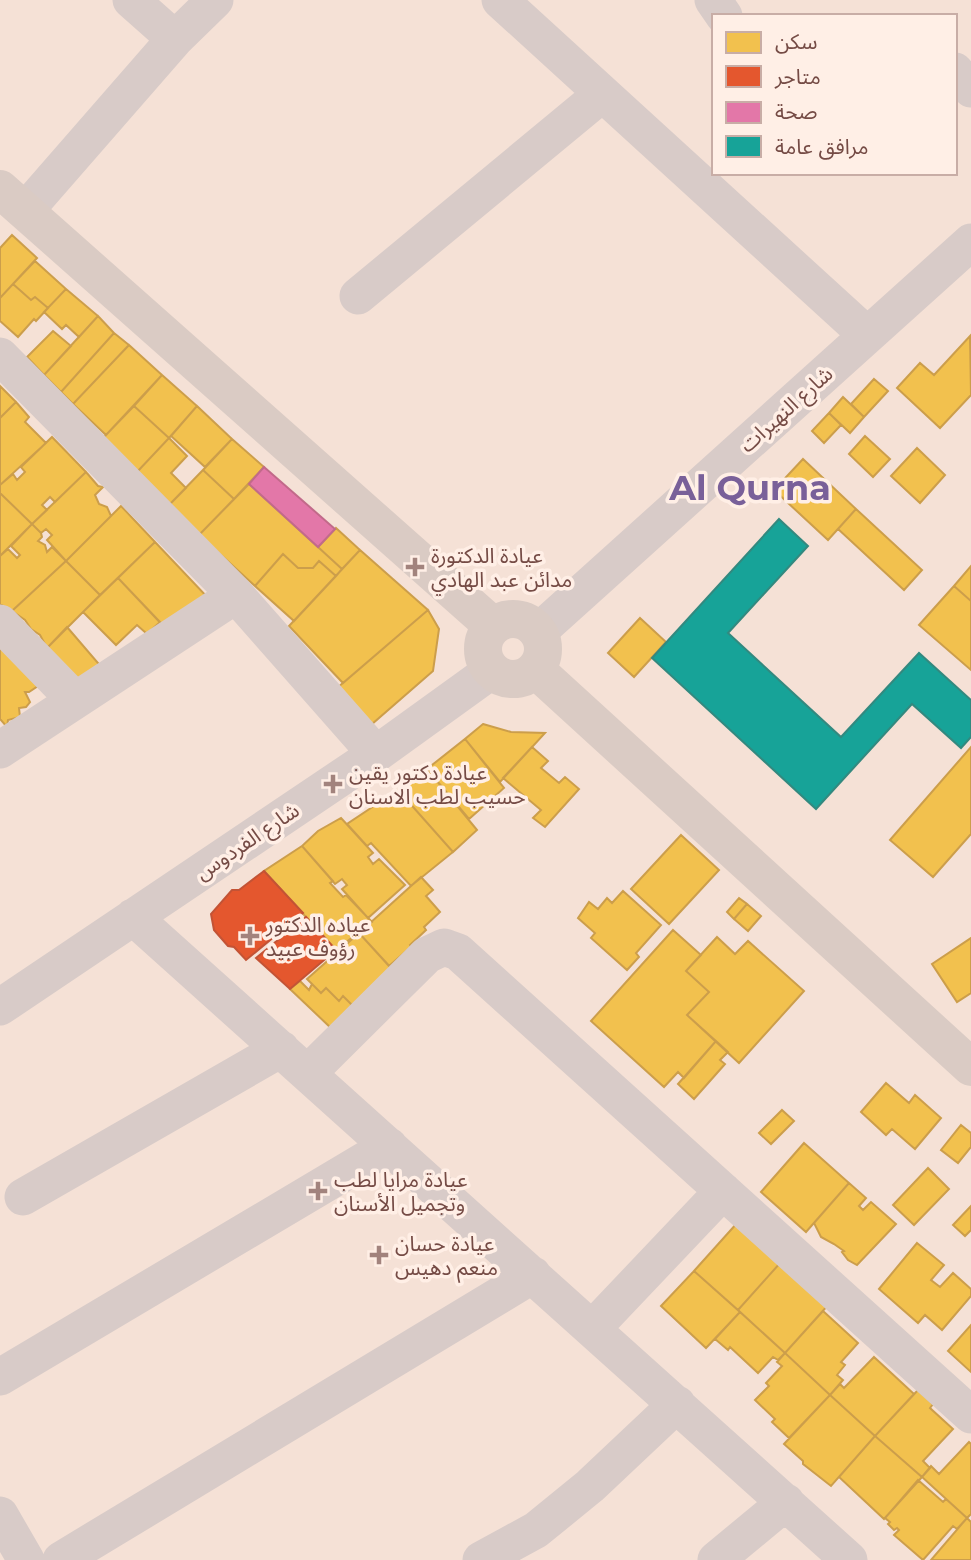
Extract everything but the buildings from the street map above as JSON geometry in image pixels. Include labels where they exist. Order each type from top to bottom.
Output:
[{"type":"main road","points":[[12,200],[494,626]]},
{"type":"main road","points":[[522,620],[538,632],[544,651],[536,670],[519,680],[509,680],[491,671],[485,662],[483,642],[494,626],[502,621],[522,620]]},
{"type":"main road","points":[[536,670],[971,1068]]},
{"type":"street","points":[[131,0],[175,39]]},
{"type":"street","points":[[12,200],[215,0]]},
{"type":"street","points":[[500,0],[867,335]]},
{"type":"street","points":[[957,73],[971,89]]},
{"type":"street","points":[[358,296],[602,94]]},
{"type":"street","name":"شارع النهيرات","points":[[538,632],[867,335],[967,253]]},
{"type":"street","points":[[0,356],[236,595],[376,754]]},
{"type":"street","points":[[0,750],[236,595]]},
{"type":"street","points":[[0,623],[75,700]]},
{"type":"street","name":"شارع الفردوس","points":[[0,1007],[376,754],[491,671]]},
{"type":"street","points":[[133,917],[849,1560]]},
{"type":"street","points":[[23,1197],[294,1061],[427,955],[444,947],[458,952],[971,1416]]},
{"type":"street","points":[[4,1366],[389,1146]]},
{"type":"street","points":[[593,1328],[723,1191]]},
{"type":"street","points":[[61,1560],[533,1275]]},
{"type":"street","points":[[481,1560],[536,1530],[590,1486],[677,1404]]},
{"type":"street","points":[[716,1560],[786,1502]]},
{"type":"street","points":[[0,1515],[26,1560]]},
{"type":"shaded area","points":[[0,0],[971,0],[971,1560],[0,1560]]},
{"type":"place","name":"عيادة الدكتورة مدائن عبد الهادي","points":[[415,567]]},
{"type":"place","name":"عيادة دكتور يقين حسيب لطب الاسنان","points":[[333,784]]},
{"type":"place","name":"عياده الدكتور رؤوف عبيد","points":[[250,936]]},
{"type":"place","name":"عيادة مرايا لطب وتجميل الأسنان","points":[[318,1191]]},
{"type":"place","name":"عيادة حسان منعم دهيس","points":[[379,1255]]},
{"type":"district","name":"Al Qurna","points":[[750,487]]}]
